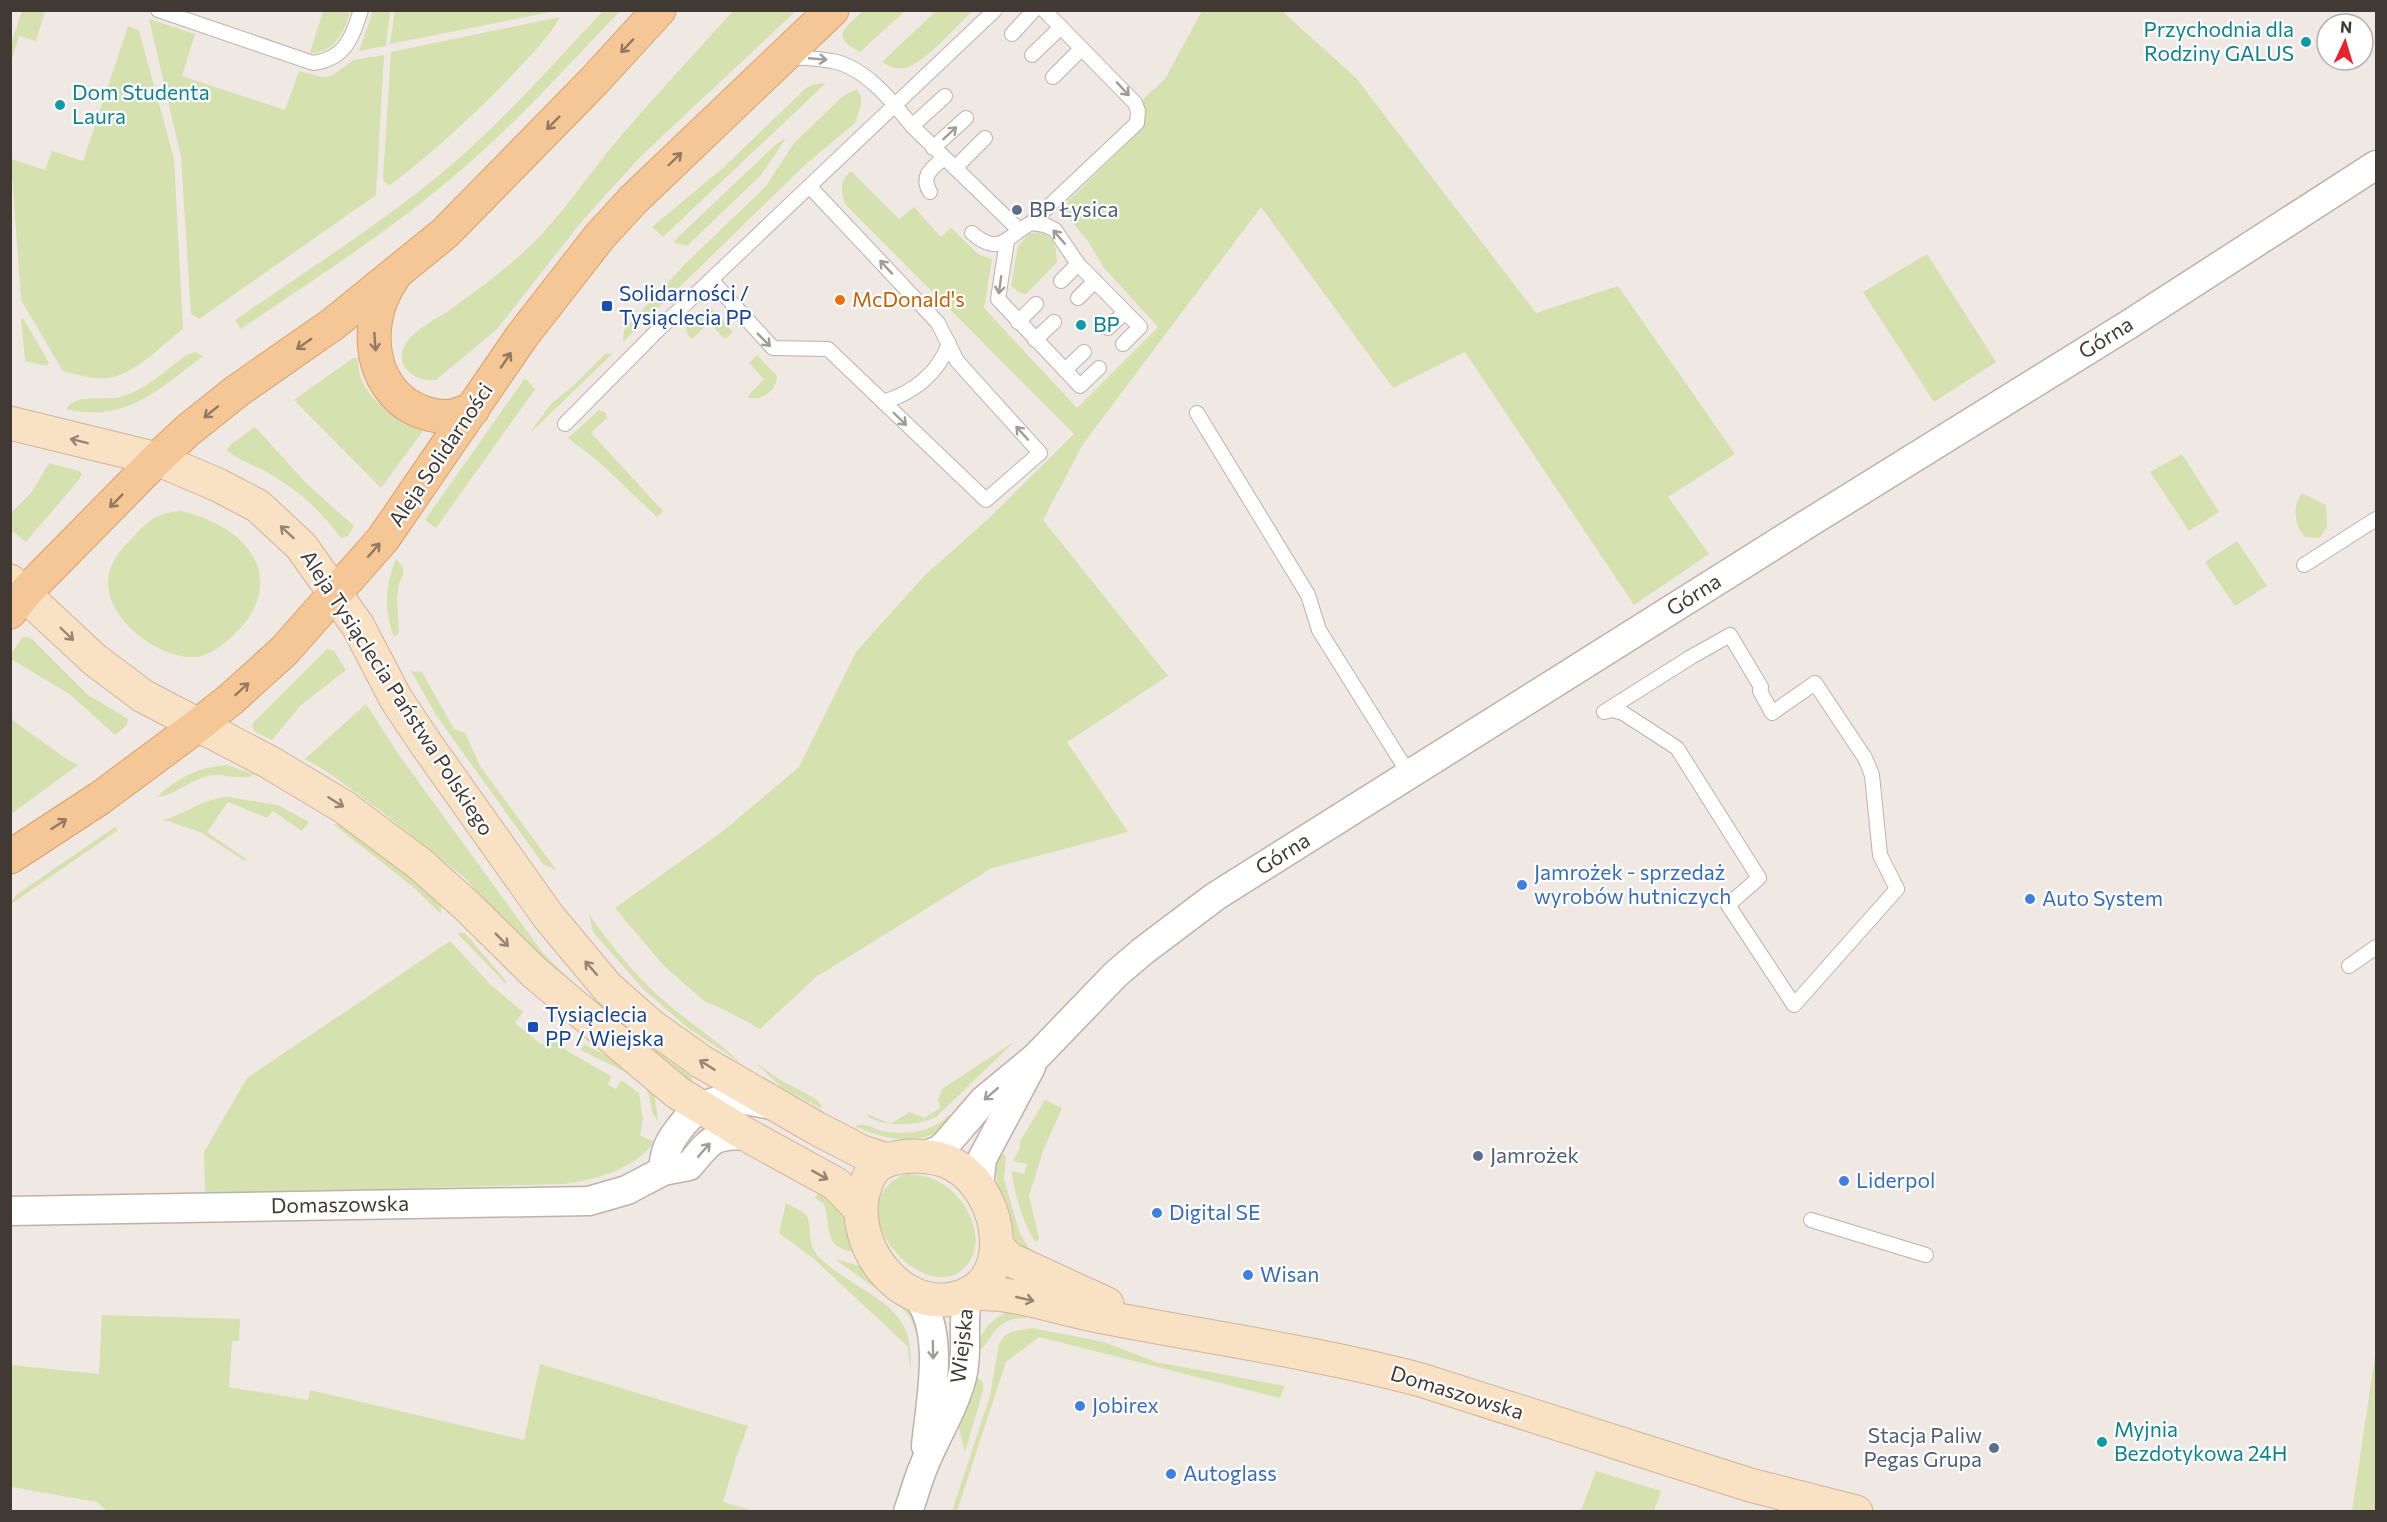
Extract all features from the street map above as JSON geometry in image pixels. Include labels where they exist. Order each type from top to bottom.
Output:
[{"type":"main road","points":[[15,595],[157,459],[237,391],[333,324],[445,232],[594,81],[659,10]]},
{"type":"main road","name":"Aleja Solidarności","points":[[10,856],[100,798],[197,726],[284,651],[336,595],[383,539],[522,336],[600,236],[633,200],[832,10]]},
{"type":"main road","points":[[400,269],[385,290],[374,328],[375,354],[381,376],[394,395],[413,408],[433,415],[450,416],[473,409]]},
{"type":"street","name":"Górna","points":[[924,1156],[939,1150],[946,1144],[984,1100],[1036,1057],[1091,998],[1143,951],[1216,896],[2128,325],[2376,165]]},
{"type":"street","name":"Aleja Tysiąclecia Państwa Polskiego","points":[[10,423],[157,459],[218,485],[258,506],[301,546],[358,626],[396,699],[420,735],[548,916],[579,955],[608,988],[650,1025],[702,1062],[776,1106]]},
{"type":"street","points":[[15,595],[94,660],[143,696],[269,762],[344,807],[420,864],[467,906],[535,973],[631,1054],[699,1107],[836,1184],[860,1209]]},
{"type":"street","name":"Górna","points":[[979,1187],[982,1160],[1036,1057]]},
{"type":"street","points":[[663,1171],[668,1143],[689,1116],[709,1102],[735,1099],[776,1106],[862,1152],[887,1160]]},
{"type":"street","name":"Domaszowska","points":[[10,1211],[457,1202],[568,1203],[608,1198],[643,1184],[663,1171],[689,1167],[708,1144],[720,1136],[747,1135]]},
{"type":"street","points":[[924,1156],[954,1165],[979,1187],[993,1213],[997,1246],[990,1270],[978,1286],[968,1294],[953,1299],[941,1300],[917,1296],[891,1278],[876,1260],[864,1236],[860,1209],[868,1179],[877,1166],[887,1160],[924,1156]]},
{"type":"street","name":"Domaszowska","points":[[997,1246],[1009,1259],[1158,1327]]},
{"type":"street","name":"Domaszowska","points":[[968,1294],[1002,1294],[1086,1314],[1350,1363],[1411,1378],[1750,1485],[1856,1512]]},
{"type":"street","name":"Wiejska","points":[[908,1512],[925,1463],[951,1410],[962,1376],[963,1310],[968,1294]]},
{"type":"street","name":"Wiejska","points":[[917,1296],[925,1306],[931,1322],[933,1344],[925,1463]]},
{"type":"street","name":"Domaszowska","points":[[1750,1485],[1805,1512]]},
{"type":"lane","points":[[158,10],[313,63],[327,62],[343,50],[351,38],[361,10]]},
{"type":"lane","points":[[564,424],[659,329],[811,188],[995,10]]},
{"type":"lane","points":[[1012,34],[1034,10]]},
{"type":"lane","points":[[972,233],[984,243],[996,245],[1007,241],[1137,123],[1135,103],[1044,10]]},
{"type":"lane","points":[[1032,55],[1060,28]]},
{"type":"lane","points":[[1053,77],[1081,49]]},
{"type":"lane","points":[[783,57],[833,61],[852,68],[896,105],[912,126],[949,163],[1025,226],[1046,225],[1055,230],[1078,264],[1140,327],[1123,344]]},
{"type":"lane","points":[[912,126],[945,96]]},
{"type":"lane","points":[[933,148],[966,118]]},
{"type":"lane","points":[[930,192],[925,178],[929,171],[949,163],[986,138]]},
{"type":"lane","points":[[712,281],[767,345],[779,349],[828,349],[986,500],[1040,453],[957,361],[938,323],[811,188]]},
{"type":"lane","points":[[1007,241],[998,299],[1080,386],[1099,368]]},
{"type":"lane","points":[[1061,280],[1078,264]]},
{"type":"lane","points":[[1078,298],[1095,281]]},
{"type":"lane","points":[[1018,322],[1036,304]]},
{"type":"lane","points":[[1108,328],[1125,312]]},
{"type":"lane","points":[[1035,340],[1054,322]]},
{"type":"lane","points":[[883,402],[898,397],[918,385],[939,365],[949,343]]},
{"type":"lane","points":[[1065,370],[1084,352]]},
{"type":"lane","points":[[1197,413],[1308,595],[1319,630],[1409,774]]},
{"type":"lane","points":[[2304,565],[2376,519]]},
{"type":"lane","points":[[1730,635],[1761,687],[1760,691],[1772,713],[1815,683],[1865,758],[1872,775],[1880,855],[1897,889],[1794,1005],[1728,905],[1759,878],[1692,770],[1677,748],[1662,738],[1620,712],[1604,712],[1730,635]]},
{"type":"lane","points":[[2349,966],[2376,947]]},
{"type":"lane","points":[[1811,1220],[1926,1255]]},
{"type":"green space","points":[[395,10],[555,10],[556,11],[390,44]]},
{"type":"green space","points":[[864,10],[905,11],[860,52],[845,41],[843,32]]},
{"type":"green space","points":[[937,10],[972,11],[921,60],[905,68],[890,66],[882,62]]},
{"type":"green space","points":[[22,11],[45,11],[36,41],[19,36],[11,62],[11,44]]},
{"type":"green space","points":[[323,11],[350,11],[337,40],[326,49],[310,53]]},
{"type":"green space","points":[[373,11],[390,11],[386,46],[359,51]]},
{"type":"green space","points":[[603,11],[620,11],[528,108],[469,163],[387,229],[241,329],[235,320],[372,227],[450,166],[510,110]]},
{"type":"green space","points":[[733,11],[796,11],[641,156],[582,221],[497,329],[436,380],[421,379],[409,372],[402,360],[402,353],[414,333],[484,285],[530,246],[554,220],[620,137]]},
{"type":"green space","points":[[1202,11],[1282,11],[1356,78],[1536,313],[1618,286],[1735,454],[1668,497],[1709,554],[1634,605],[1465,352],[1393,388],[1261,207],[1083,444],[1043,520],[1168,676],[1067,742],[1128,832],[992,868],[816,977],[760,1029],[704,1001],[664,966],[615,908],[723,831],[799,767],[856,652],[925,575],[986,521],[1074,434],[845,204],[842,190],[844,178],[851,171],[899,219],[914,207],[941,237],[951,228],[978,254],[992,259],[984,308],[1077,408],[1158,327],[1104,268],[1088,241],[1072,222],[1067,212],[1068,201],[1137,134],[1144,117],[1143,99],[1165,79]]},
{"type":"green space","points":[[560,17],[528,58],[455,131],[389,186],[383,180],[391,52]]},
{"type":"green space","points":[[149,19],[195,34],[182,76],[285,110],[299,71],[322,77],[331,76],[354,60],[384,55],[376,195],[199,319],[191,314],[181,157]]},
{"type":"green space","points":[[128,26],[139,31],[174,159],[183,329],[132,369],[114,377],[95,378],[63,371],[21,300],[11,159],[45,170],[52,151],[83,161]]},
{"type":"green space","points":[[826,83],[663,237],[652,227],[724,167],[806,88]]},
{"type":"green space","points":[[857,89],[861,97],[861,105],[855,123],[806,164],[623,342],[624,330],[686,263],[766,186],[794,143],[843,96]]},
{"type":"green space","points":[[786,138],[761,175],[687,246],[673,242],[776,144]]},
{"type":"green space","points":[[1040,232],[1052,240],[1057,262],[1026,294],[1019,293],[1011,285],[1018,246],[1030,233]]},
{"type":"green space","points":[[1927,254],[1996,362],[1934,402],[1863,292]]},
{"type":"green space","points":[[711,308],[733,332],[725,339],[709,323],[692,339],[687,334],[686,327],[706,309]]},
{"type":"green space","points":[[23,318],[49,363],[46,366],[25,361],[21,319]]},
{"type":"green space","points":[[195,352],[203,356],[156,391],[124,408],[106,412],[66,409],[83,399],[112,398],[128,394],[155,379],[188,354]]},
{"type":"green space","points":[[613,353],[529,434],[551,404],[605,354]]},
{"type":"green space","points":[[757,355],[777,376],[771,391],[763,397],[752,398],[747,397],[764,379],[749,363]]},
{"type":"green space","points":[[353,358],[358,358],[359,372],[364,384],[379,404],[401,418],[425,428],[381,488],[294,400]]},
{"type":"green space","points":[[525,378],[535,389],[436,528],[425,520]]},
{"type":"green space","points":[[599,410],[606,413],[607,418],[591,433],[663,511],[657,517],[598,461],[568,438]]},
{"type":"green space","points":[[255,427],[308,485],[354,526],[348,536],[341,538],[318,511],[292,488],[227,450],[230,445]]},
{"type":"green space","points":[[2182,454],[2219,512],[2189,531],[2150,472]]},
{"type":"green space","points":[[49,463],[79,471],[82,474],[26,542],[11,530],[11,513],[31,493]]},
{"type":"green space","points":[[2302,493],[2326,505],[2327,527],[2319,538],[2305,537],[2298,527],[2296,509]]},
{"type":"green space","points":[[180,511],[205,519],[227,530],[244,544],[255,561],[260,579],[258,599],[247,620],[219,647],[210,653],[195,657],[176,655],[146,641],[121,618],[108,589],[110,569],[126,544],[154,518]]},
{"type":"green space","points":[[2237,541],[2267,586],[2235,606],[2205,562]]},
{"type":"green space","points":[[396,559],[403,568],[403,574],[397,597],[399,633],[394,637],[387,598]]},
{"type":"green space","points":[[23,637],[33,640],[88,695],[128,719],[127,725],[115,735],[71,695],[11,659],[11,654]]},
{"type":"green space","points":[[327,649],[334,651],[346,670],[300,706],[272,740],[255,732],[252,726],[254,722]]},
{"type":"green space","points":[[411,671],[422,672],[454,729],[465,733],[480,766],[557,871],[543,864],[436,715]]},
{"type":"green space","points":[[366,704],[399,755],[543,953],[620,1025],[692,1077],[692,1083],[688,1085],[528,949],[465,878],[381,811],[326,771],[305,759]]},
{"type":"green space","points":[[11,719],[78,765],[11,814]]},
{"type":"green space","points":[[226,765],[254,774],[247,777],[213,775],[157,797],[172,784],[188,775],[206,768]]},
{"type":"green space","points":[[228,797],[278,805],[309,822],[302,831],[273,811],[267,818],[228,802],[207,832],[246,859],[245,861],[200,832],[164,820],[211,800]]},
{"type":"green space","points":[[333,824],[341,824],[403,871],[441,906],[441,914],[412,886]]},
{"type":"green space","points":[[115,827],[118,830],[11,904],[16,895]]},
{"type":"green space","points":[[589,914],[605,937],[642,980],[742,1064],[688,1028],[644,990],[593,932]]},
{"type":"green space","points":[[457,933],[465,933],[507,982],[506,984]]},
{"type":"green space","points":[[450,941],[491,985],[523,1012],[515,1023],[542,1045],[550,1036],[569,1052],[611,1076],[608,1085],[616,1089],[621,1080],[639,1093],[643,1119],[640,1135],[654,1142],[646,1152],[614,1172],[565,1184],[205,1194],[204,1152],[247,1078]]},
{"type":"green space","points":[[1015,1041],[936,1117],[911,1124],[890,1124],[910,1112],[924,1118],[940,1108],[938,1100],[942,1089]]},
{"type":"green space","points":[[584,1044],[632,1069],[654,1089],[658,1121],[644,1086],[623,1071],[581,1050]]},
{"type":"green space","points":[[756,1063],[779,1079],[814,1098],[821,1104],[822,1109],[781,1087]]},
{"type":"green space","points":[[1045,1100],[1062,1108],[1043,1151],[1029,1196],[1039,1238],[1037,1242],[1024,1220],[1012,1171],[1024,1174],[1027,1164],[1013,1161],[1020,1148],[1020,1141]]},
{"type":"green space","points":[[868,1114],[889,1123],[874,1120],[867,1116]]},
{"type":"green space","points":[[949,1115],[956,1117],[938,1132],[917,1139],[885,1137],[855,1126],[865,1125],[882,1131],[909,1133],[927,1129]]},
{"type":"green space","points":[[1000,1153],[1006,1156],[1004,1179],[1019,1231],[1027,1246],[1041,1256],[1022,1250],[1013,1237],[997,1185],[996,1170]]},
{"type":"green space","points":[[906,1174],[928,1177],[941,1183],[958,1197],[971,1217],[976,1240],[974,1251],[970,1261],[953,1275],[933,1276],[912,1267],[894,1251],[882,1230],[878,1209],[885,1189]]},
{"type":"green space","points":[[822,1187],[844,1216],[854,1252],[837,1246],[830,1236],[824,1204],[815,1198]]},
{"type":"green space","points":[[786,1203],[808,1218],[812,1246],[819,1257],[882,1302],[895,1314],[905,1328],[910,1347],[910,1370],[908,1347],[813,1258],[779,1233]]},
{"type":"green space","points":[[835,1259],[863,1267],[907,1306],[920,1327],[919,1341],[910,1317],[901,1307]]},
{"type":"green space","points":[[1012,1311],[1027,1312],[1025,1318],[1006,1321],[996,1329],[978,1352],[976,1347],[990,1324],[999,1316]]},
{"type":"green space","points":[[102,1315],[240,1319],[239,1341],[232,1341],[229,1387],[308,1400],[310,1390],[524,1440],[540,1364],[748,1426],[723,1502],[755,1511],[108,1512],[97,1502],[11,1487],[11,1365],[99,1374]]},
{"type":"green space","points":[[1032,1328],[1104,1342],[1156,1362],[1285,1386],[1280,1398],[1039,1337],[1006,1362],[957,1511],[952,1511],[990,1396],[999,1344],[1004,1336],[1011,1332]]},
{"type":"green space","points":[[2376,1349],[2376,1511],[2352,1511]]},
{"type":"green space","points":[[975,1375],[983,1383],[983,1391],[965,1452],[958,1424]]},
{"type":"green space","points":[[1596,1471],[1661,1491],[1654,1511],[1581,1511]]},
{"type":"place","name":"Przychodnia dla Rodziny GALUS","points":[[2306,42]]},
{"type":"place","name":"Dom Studenta Laura","points":[[60,105]]},
{"type":"place","name":"BP Łysica","points":[[1017,210]]},
{"type":"place","name":"McDonald's","points":[[840,300]]},
{"type":"place","name":"Solidarności / Tysiąclecia PP","points":[[607,306]]},
{"type":"place","name":"BP","points":[[1081,325]]},
{"type":"place","name":"Jamrożek - sprzedaż wyrobów hutniczych","points":[[1522,885]]},
{"type":"place","name":"Auto System","points":[[2030,899]]},
{"type":"place","name":"Tysiąclecia PP / Wiejska","points":[[533,1027]]},
{"type":"place","name":"Jamrożek","points":[[1478,1156]]},
{"type":"place","name":"Liderpol","points":[[1844,1181]]},
{"type":"place","name":"Digital SE","points":[[1157,1213]]},
{"type":"place","name":"Wisan","points":[[1248,1275]]},
{"type":"place","name":"Jobirex","points":[[1080,1406]]},
{"type":"place","name":"Myjnia Bezdotykowa 24H","points":[[2102,1442]]},
{"type":"place","name":"Stacja Paliw Pegas Grupa","points":[[1994,1448]]},
{"type":"place","name":"Autoglass","points":[[1171,1474]]}]
